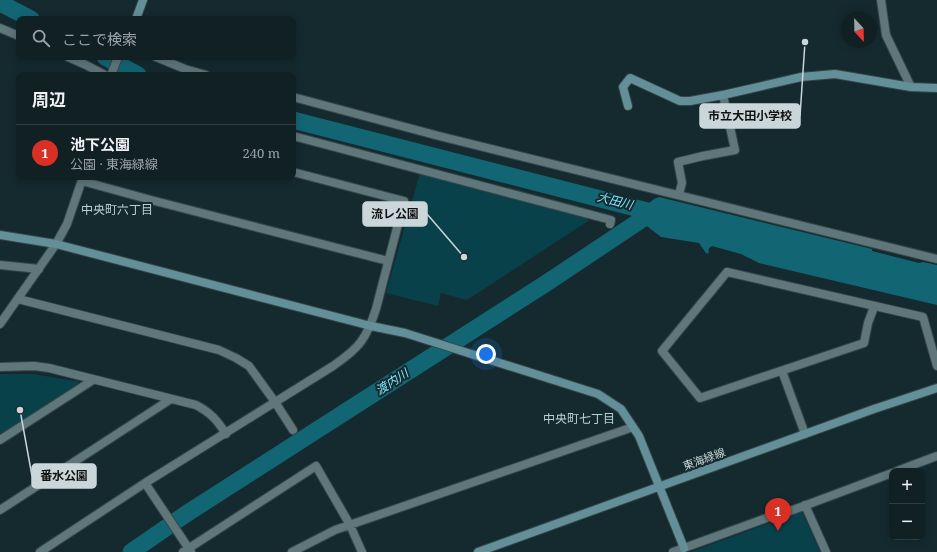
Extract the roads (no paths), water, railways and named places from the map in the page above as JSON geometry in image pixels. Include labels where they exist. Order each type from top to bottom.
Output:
[{"type":"street","points":[[137,16],[143,0]]},
{"type":"street","points":[[881,0],[886,35],[911,86]]},
{"type":"street","points":[[0,28],[16,35]]},
{"type":"street","points":[[75,60],[99,72]]},
{"type":"street","points":[[112,72],[117,60]]},
{"type":"street","points":[[163,60],[196,72]]},
{"type":"street","points":[[628,106],[623,87],[630,78],[680,101],[690,101],[722,95],[801,77],[835,74],[911,86],[937,88]]},
{"type":"street","points":[[679,194],[682,183],[678,162],[736,150],[722,95]]},
{"type":"street","points":[[296,98],[439,136],[679,194],[937,259]]},
{"type":"street","points":[[296,137],[611,220],[610,224]]},
{"type":"street","points":[[40,552],[145,483],[226,434],[353,352],[364,340],[371,326],[404,201],[296,173]]},
{"type":"street","points":[[1,322],[56,244],[67,224],[82,180]]},
{"type":"street","points":[[85,180],[151,200],[388,261]]},
{"type":"street","points":[[0,235],[56,244],[371,326],[405,333],[598,394],[621,409],[639,436],[684,548]]},
{"type":"street","points":[[0,265],[39,269]]},
{"type":"street","points":[[874,307],[868,323],[864,343],[700,398],[662,351],[727,272],[874,307],[923,317],[937,366]]},
{"type":"street","points":[[18,299],[219,350],[236,358],[249,366],[293,430]]},
{"type":"street","points":[[0,367],[34,366],[49,368],[196,405],[208,412],[217,421],[226,434]]},
{"type":"street","points":[[782,371],[805,434]]},
{"type":"street","points":[[0,440],[92,380]]},
{"type":"street","name":"東海緑線","points":[[478,552],[495,549],[659,487],[937,388]]},
{"type":"street","points":[[0,510],[171,399]]},
{"type":"street","points":[[292,552],[335,530],[633,427]]},
{"type":"street","points":[[905,468],[937,456]]},
{"type":"street","points":[[145,483],[187,549],[316,466],[350,525],[362,552]]},
{"type":"street","points":[[673,552],[889,474]]},
{"type":"street","points":[[806,505],[826,552]]},
{"type":"waterway","name":"大田川","points":[[0,3],[25,16]]},
{"type":"waterway","name":"大田川","points":[[110,60],[132,72]]},
{"type":"waterway","name":"大田川","points":[[296,121],[663,215]]},
{"type":"waterway","name":"渡内川","points":[[131,552],[186,514],[545,284],[653,212]]},
{"type":"place","name":"市立大田小学校","points":[[805,42]]},
{"type":"place","name":"流レ公園","points":[[464,257]]},
{"type":"place","name":"番水公園","points":[[20,410]]},
{"type":"place","name":"池下公園","points":[[778,531]]},
{"type":"district","name":"中央町六丁目","points":[[117,210]]},
{"type":"district","name":"中央町七丁目","points":[[579,419]]}]
